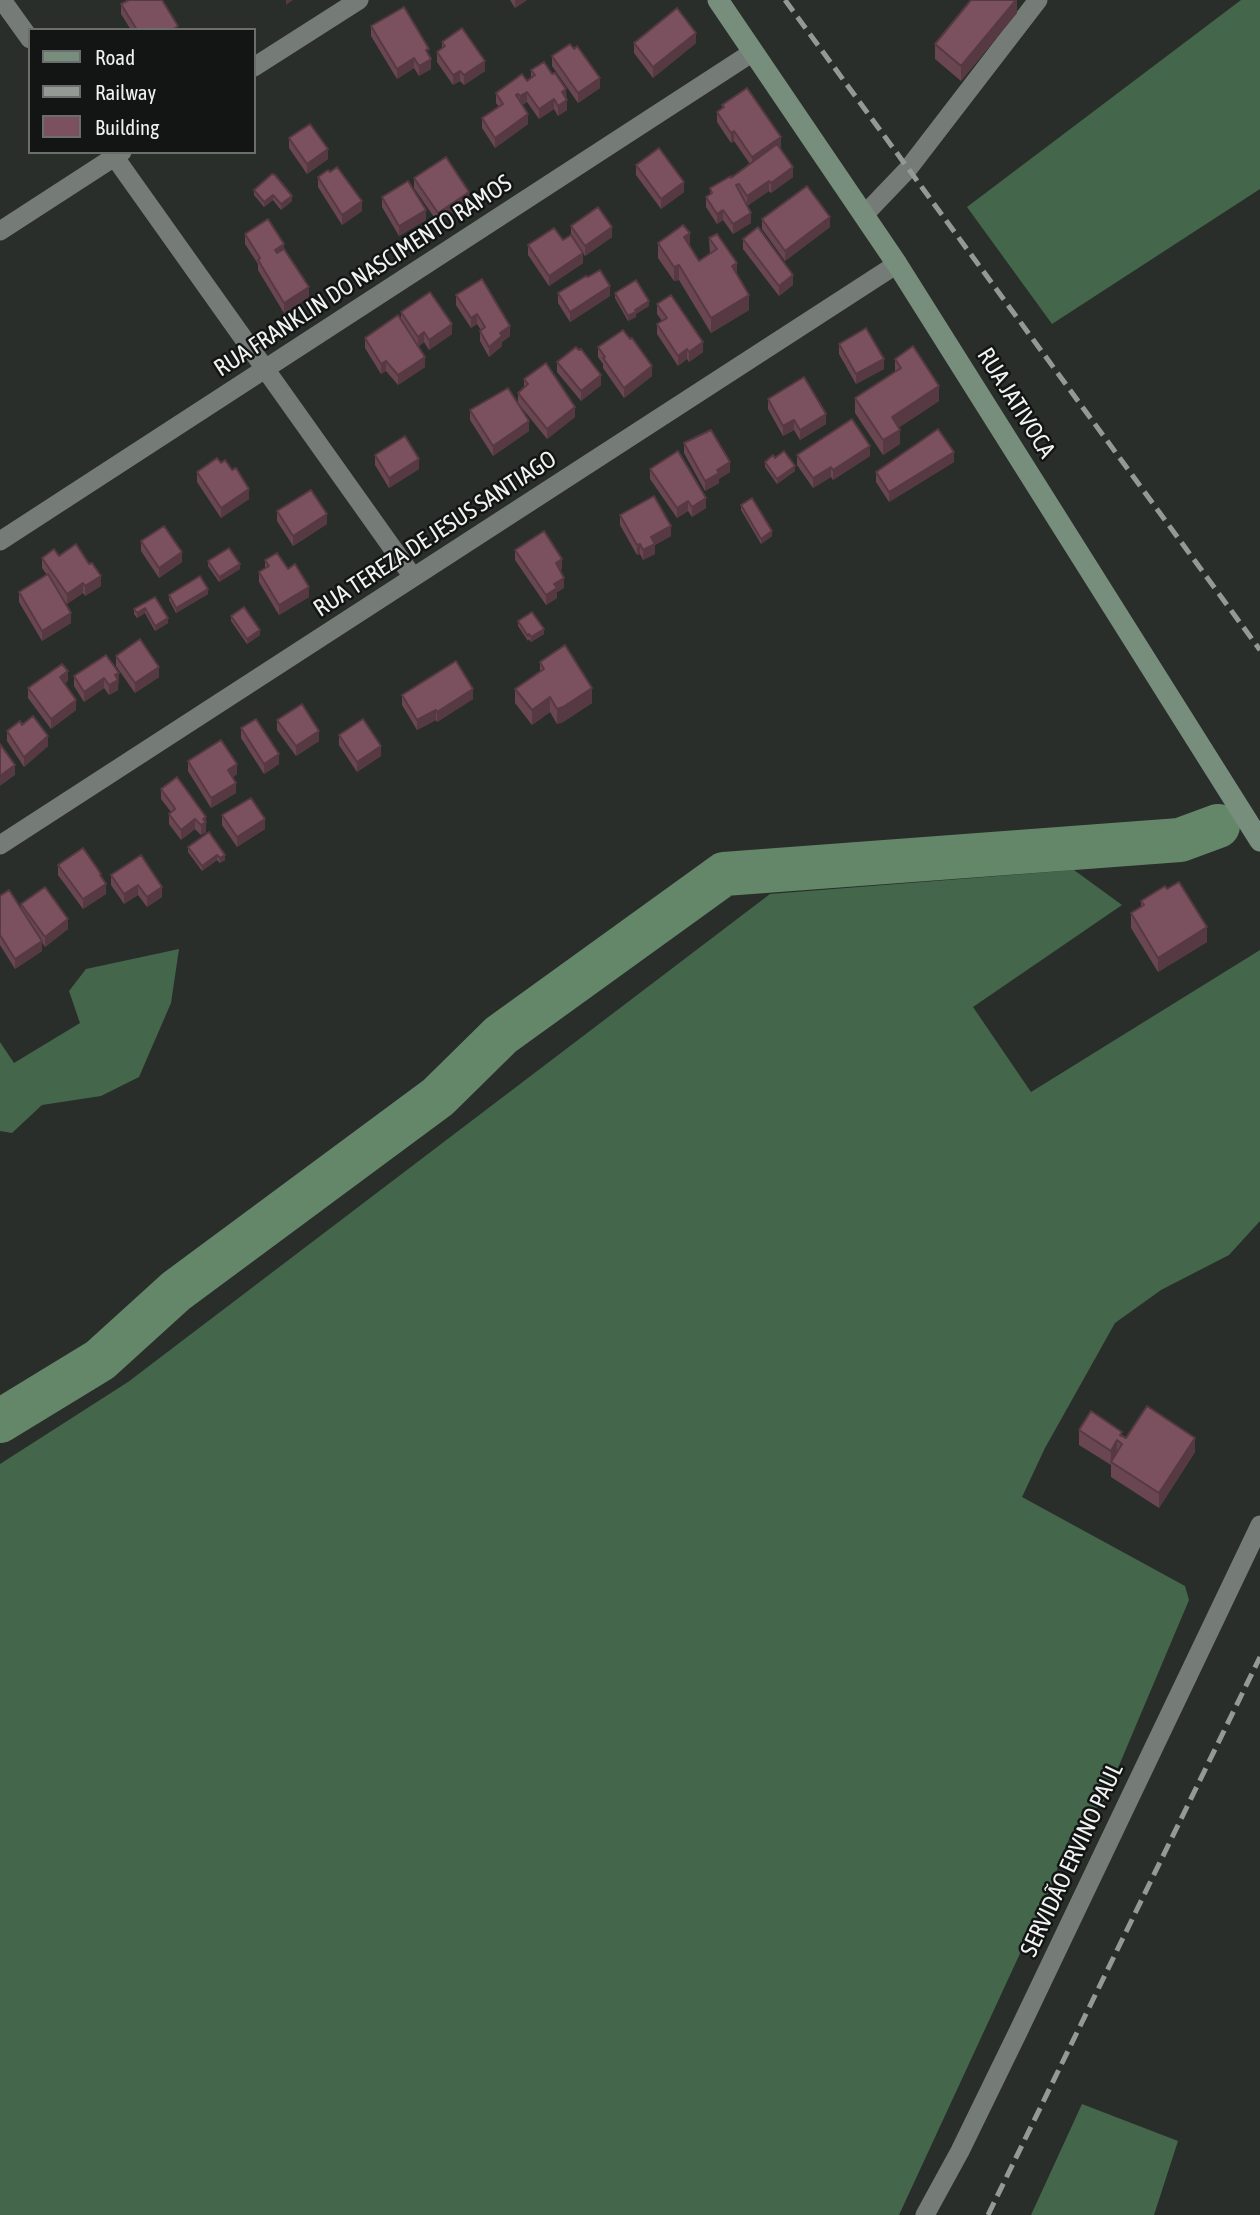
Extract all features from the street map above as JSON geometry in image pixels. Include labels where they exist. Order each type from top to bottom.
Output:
[{"type":"street","points":[[2,0],[28,35]]},
{"type":"street","points":[[256,66],[359,0]]},
{"type":"street","name":"RUA JATIVOCA","points":[[718,0],[865,214],[1260,841]]},
{"type":"street","points":[[865,214],[908,169],[1038,0]]},
{"type":"street","name":"RUA FRANKLIN DO NASCIMENTO RAMOS","points":[[0,541],[754,52]]},
{"type":"street","points":[[0,230],[116,154],[413,577]]},
{"type":"street","name":"RUA TEREZA DE JESUS SANTIAGO","points":[[0,845],[897,264]]},
{"type":"street","name":"SERVIDÃO ERVINO PAUL","points":[[925,2215],[960,2151],[1018,2032],[1260,1525]]},
{"type":"green space","points":[[1241,0],[1260,0],[1260,189],[1052,324],[967,207]]},
{"type":"green space","points":[[1074,870],[1122,905],[973,1007],[1031,1092],[1260,950],[1260,1221],[1229,1255],[1161,1290],[1115,1323],[1045,1448],[1022,1497],[1185,1586],[1189,1600],[1104,1801],[1071,1834],[1048,1893],[899,2215],[0,2215],[0,1464],[128,1382],[770,894]]},
{"type":"green space","points":[[179,949],[171,1003],[139,1077],[101,1096],[42,1105],[12,1133],[0,1131],[0,1042],[14,1063],[80,1023],[69,991],[86,969]]},
{"type":"green space","points":[[1082,2104],[1178,2141],[1154,2215],[1031,2215]]},
{"type":"building","points":[[129,0],[162,0],[178,26],[136,28],[121,4]]},
{"type":"building","points":[[971,0],[1016,0],[961,66],[935,44]]},
{"type":"building","points":[[404,7],[429,49],[426,50],[431,59],[419,66],[414,58],[397,69],[371,26]]},
{"type":"building","points":[[677,8],[696,33],[653,67],[634,43]]},
{"type":"building","points":[[462,28],[485,61],[464,75],[460,71],[453,75],[437,52],[445,46],[442,42]]},
{"type":"building","points":[[570,44],[574,49],[577,46],[600,78],[578,93],[552,56]]},
{"type":"building","points":[[544,62],[566,89],[562,92],[567,100],[558,106],[554,99],[539,109],[527,92],[516,95],[528,114],[495,138],[482,118],[503,104],[496,93],[522,74],[527,81],[535,75],[531,70]]},
{"type":"building","points":[[747,88],[781,137],[752,157],[717,112],[724,107],[722,105]]},
{"type":"building","points":[[310,124],[328,149],[307,164],[289,138]]},
{"type":"building","points":[[777,144],[793,167],[747,196],[739,184],[736,185],[751,213],[733,224],[723,210],[717,214],[706,197],[712,193],[710,188],[731,178]]},
{"type":"building","points":[[659,148],[684,182],[661,199],[636,165]]},
{"type":"building","points":[[446,157],[469,192],[438,213],[414,178]]},
{"type":"building","points":[[337,167],[362,201],[342,215],[318,177]]},
{"type":"building","points":[[272,174],[292,196],[281,204],[273,195],[264,202],[254,190]]},
{"type":"building","points":[[408,181],[426,210],[399,226],[382,197]]},
{"type":"building","points":[[807,186],[830,217],[785,251],[762,219]]},
{"type":"building","points":[[598,207],[612,227],[585,246],[571,226]]},
{"type":"building","points":[[268,219],[284,244],[275,250],[277,253],[284,249],[309,287],[284,303],[245,234]]},
{"type":"building","points":[[683,225],[690,233],[684,237],[699,261],[717,249],[709,238],[717,234],[737,263],[732,266],[749,295],[711,318],[679,265],[674,267],[658,243]]},
{"type":"building","points":[[758,227],[793,275],[779,286],[743,239]]},
{"type":"building","points":[[554,228],[563,240],[571,235],[583,253],[549,276],[528,245]]},
{"type":"building","points":[[600,270],[610,286],[570,312],[558,293]]},
{"type":"building","points":[[482,279],[510,326],[500,333],[502,336],[489,347],[480,331],[485,327],[477,314],[471,318],[456,295]]},
{"type":"building","points":[[636,280],[649,301],[628,316],[615,293]]},
{"type":"building","points":[[430,292],[452,324],[429,340],[424,332],[418,337],[401,312]]},
{"type":"building","points":[[671,295],[703,342],[678,356],[657,324],[667,318],[657,304]]},
{"type":"building","points":[[398,315],[425,357],[398,375],[386,361],[381,364],[365,338]]},
{"type":"building","points":[[866,328],[884,359],[856,374],[839,344]]},
{"type":"building","points":[[623,330],[652,366],[624,388],[598,347]]},
{"type":"building","points":[[913,346],[939,386],[892,417],[900,430],[883,440],[855,398],[901,368],[895,359]]},
{"type":"building","points":[[576,347],[581,349],[601,375],[581,391],[557,362]]},
{"type":"building","points":[[546,363],[575,407],[547,429],[518,393],[528,384],[524,379]]},
{"type":"building","points":[[804,377],[826,414],[800,430],[794,420],[783,426],[768,399]]},
{"type":"building","points":[[508,388],[529,421],[493,446],[470,410]]},
{"type":"building","points":[[852,419],[870,446],[833,470],[831,467],[813,478],[797,455]]},
{"type":"building","points":[[938,429],[954,452],[889,492],[876,472]]},
{"type":"building","points":[[711,430],[730,462],[717,470],[719,473],[705,481],[684,443]]},
{"type":"building","points":[[405,436],[419,459],[389,478],[375,455]]},
{"type":"building","points":[[678,451],[706,498],[692,507],[688,501],[677,508],[650,469]]},
{"type":"building","points":[[784,451],[795,466],[777,479],[765,462]]},
{"type":"building","points":[[217,458],[221,463],[225,460],[232,470],[236,468],[249,489],[221,508],[197,472]]},
{"type":"building","points":[[311,490],[327,514],[293,536],[277,511]]},
{"type":"building","points":[[654,496],[671,526],[651,537],[655,544],[643,550],[640,544],[637,545],[620,515]]},
{"type":"building","points":[[752,498],[772,531],[761,539],[741,505]]},
{"type":"building","points":[[164,526],[182,552],[159,568],[141,541]]},
{"type":"building","points":[[544,531],[562,559],[556,563],[564,578],[554,584],[557,588],[546,595],[515,550]]},
{"type":"building","points":[[76,544],[101,576],[85,586],[83,583],[67,594],[42,558],[54,549],[59,556]]},
{"type":"building","points":[[229,548],[240,564],[219,577],[208,561]]},
{"type":"building","points":[[277,553],[288,569],[295,564],[309,587],[279,605],[259,572],[269,566],[265,560]]},
{"type":"building","points":[[48,574],[71,613],[42,631],[19,592]]},
{"type":"building","points":[[200,576],[208,589],[176,608],[169,595]]},
{"type":"building","points":[[155,597],[168,618],[155,626],[145,608],[137,613],[134,609]]},
{"type":"building","points":[[244,607],[260,630],[247,639],[231,616]]},
{"type":"building","points":[[532,612],[544,629],[531,637],[518,621]]},
{"type":"building","points":[[140,639],[159,667],[135,683],[116,656]]},
{"type":"building","points":[[565,645],[592,688],[563,707],[557,709],[550,697],[532,710],[515,689],[544,669],[540,662]]},
{"type":"building","points":[[106,655],[119,673],[115,675],[118,680],[109,685],[104,678],[84,692],[74,676]]},
{"type":"building","points":[[456,661],[473,689],[437,712],[436,710],[417,720],[402,695]]},
{"type":"building","points":[[62,664],[68,671],[60,677],[76,700],[51,719],[28,688]]},
{"type":"building","points":[[302,704],[319,731],[296,746],[277,720]]},
{"type":"building","points":[[33,716],[48,736],[24,757],[7,731],[20,721],[22,725]]},
{"type":"building","points":[[256,719],[279,754],[264,764],[241,728]]},
{"type":"building","points":[[363,719],[381,746],[357,762],[339,735]]},
{"type":"building","points":[[221,740],[237,764],[228,770],[236,783],[211,798],[188,761]]},
{"type":"building","points":[[0,744],[15,765],[0,776]]},
{"type":"building","points":[[177,777],[206,817],[203,819],[206,822],[201,825],[195,819],[181,830],[169,814],[175,809],[161,789]]},
{"type":"building","points":[[251,798],[265,819],[237,837],[222,815]]},
{"type":"building","points":[[209,832],[225,855],[220,858],[217,855],[202,866],[188,847]]},
{"type":"building","points":[[83,848],[106,884],[83,899],[58,865]]},
{"type":"building","points":[[141,855],[162,887],[147,897],[138,885],[124,894],[111,875]]},
{"type":"building","points":[[1179,882],[1207,927],[1158,958],[1131,913],[1144,905],[1141,901],[1165,886],[1167,889]]},
{"type":"building","points":[[45,887],[68,919],[45,937],[21,904]]},
{"type":"building","points":[[9,890],[42,941],[15,959],[0,935],[0,896]]},
{"type":"building","points":[[1147,1406],[1195,1438],[1159,1493],[1111,1462],[1122,1444],[1117,1440],[1111,1451],[1079,1430],[1091,1411],[1122,1432],[1120,1435],[1126,1438]]},
{"type":"waterway","points":[[0,1421],[100,1360],[176,1291],[438,1097],[501,1035],[724,874],[1180,840],[1218,826]]},
{"type":"railway","points":[[785,0],[1260,650]]},
{"type":"railway","points":[[988,2215],[1260,1657]]}]
